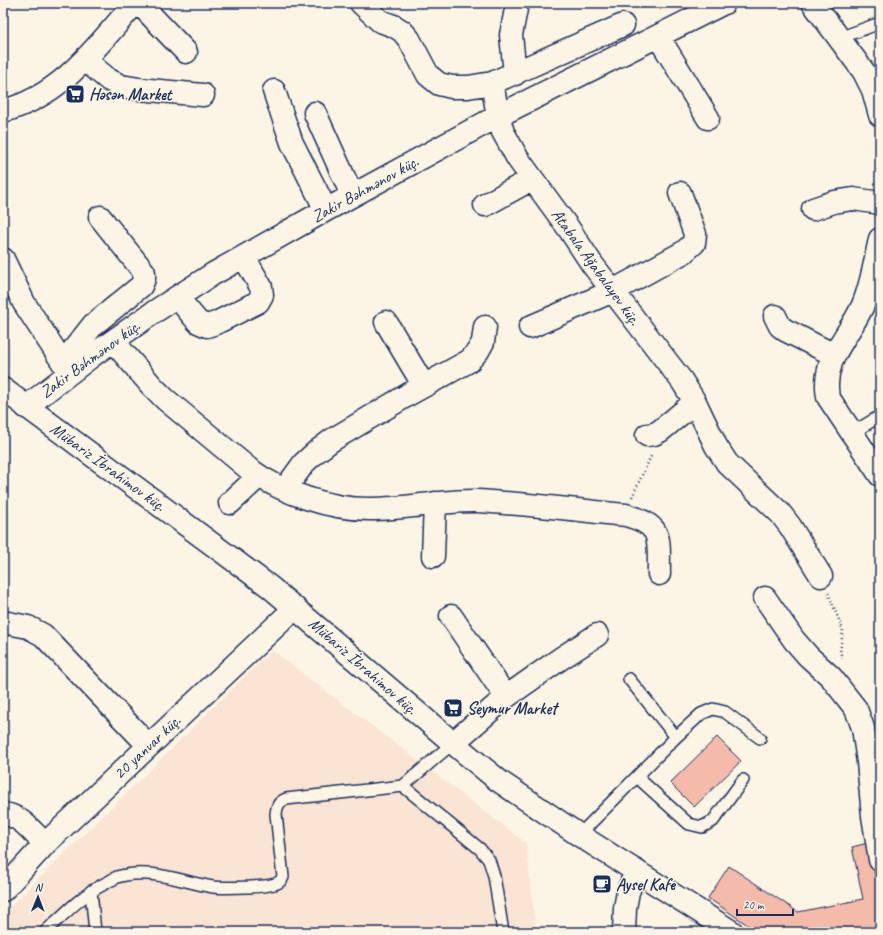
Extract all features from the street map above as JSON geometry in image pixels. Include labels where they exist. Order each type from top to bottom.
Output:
[{"type":"street","points":[[3,111],[33,101],[51,90],[85,60],[135,3]]},
{"type":"street","points":[[139,3],[186,52]]},
{"type":"street","points":[[361,3],[380,21],[394,26],[402,31],[409,39],[428,75],[439,84],[452,88],[492,83],[516,74],[623,25]]},
{"type":"street","name":"Zakir Bəhmənov küç.","points":[[26,407],[66,367],[113,341],[177,297],[244,257],[352,195],[498,116],[724,3]]},
{"type":"street","points":[[813,3],[864,72],[873,90],[880,115]]},
{"type":"street","points":[[516,9],[511,35],[516,74]]},
{"type":"street","points":[[658,36],[708,118]]},
{"type":"street","points":[[85,60],[108,80],[121,86],[147,90],[202,94]]},
{"type":"street","name":"Atabala Ağabalayev küç.","points":[[492,83],[498,116],[503,132],[532,179],[613,291],[682,381],[695,402],[716,446],[727,462],[783,517],[821,576]]},
{"type":"street","points":[[274,90],[292,143],[326,210]]},
{"type":"street","points":[[315,113],[352,195]]},
{"type":"street","points":[[485,205],[532,179]]},
{"type":"street","points":[[530,327],[613,291],[684,252],[694,243],[695,234],[680,193]]},
{"type":"street","points":[[813,208],[834,202],[854,199],[880,203]]},
{"type":"street","points":[[3,259],[24,303],[66,367],[93,325],[141,286],[144,279],[144,272],[100,217]]},
{"type":"street","points":[[880,239],[869,288],[863,305],[834,355],[828,370],[826,386],[828,397],[880,474]]},
{"type":"street","points":[[177,297],[198,322],[206,326],[216,323],[258,302],[262,295],[261,287],[244,257]]},
{"type":"street","points":[[775,316],[780,326],[785,330],[834,355]]},
{"type":"street","points":[[386,322],[424,386]]},
{"type":"street","points":[[285,489],[304,463],[332,440],[474,356],[483,342],[485,328]]},
{"type":"street","points":[[113,341],[165,399],[237,460],[259,476],[285,489],[334,507],[348,509],[372,509],[477,501],[626,515],[638,518],[651,525],[658,535],[659,574]]},
{"type":"street","name":"Mübariz İbrahimov küç.","points":[[3,389],[244,566],[453,744],[499,781],[723,930]]},
{"type":"street","points":[[651,435],[695,402]]},
{"type":"street","points":[[230,503],[259,476]]},
{"type":"street","points":[[433,556],[435,503]]},
{"type":"street","points":[[765,598],[794,640],[808,656],[831,677],[846,694],[856,710],[863,728],[875,777],[873,816],[880,860]]},
{"type":"street","name":"20 yanvar küç.","points":[[3,890],[45,844],[295,608]]},
{"type":"street","points":[[451,616],[506,697]]},
{"type":"street","points":[[3,622],[28,627],[43,635],[148,746]]},
{"type":"street","points":[[453,744],[506,697],[597,635]]},
{"type":"street","points":[[3,814],[9,814],[18,819],[45,844]]},
{"type":"street","points":[[624,932],[628,892],[636,871]]},
{"type":"lane","points":[[839,38],[880,23]]},
{"type":"lane","points":[[852,433],[880,416]]},
{"type":"lane","points":[[629,679],[676,737]]},
{"type":"lane","points":[[579,835],[676,737],[701,714],[713,709],[724,712],[760,738]]},
{"type":"lane","points":[[45,932],[91,890],[117,877],[164,875],[213,887],[227,888],[269,885],[279,882],[283,877],[276,814],[277,806],[281,801],[286,799],[403,786],[453,744]]},
{"type":"lane","points":[[637,777],[689,824],[702,826],[713,822],[743,780]]},
{"type":"lane","points":[[403,786],[480,850],[489,860],[494,876],[503,932]]},
{"type":"lane","points":[[91,890],[95,932]]},
{"type":"path","points":[[626,515],[630,501],[655,447],[651,435]]},
{"type":"path","points":[[821,576],[843,630],[840,652],[844,663]]},
{"type":"shaded area","points":[[272,650],[526,843],[536,932],[3,932],[3,914]]},
{"type":"building","points":[[717,737],[741,761],[694,807],[670,783]]},
{"type":"building","points":[[868,843],[880,896],[880,932],[758,932],[708,898],[729,866],[798,912],[863,899],[852,847]]},
{"type":"place","name":"Həsən Market","points":[[75,94]]},
{"type":"place","name":"Seymur Market","points":[[453,708]]},
{"type":"place","name":"Aysel Kafe","points":[[602,884]]}]
